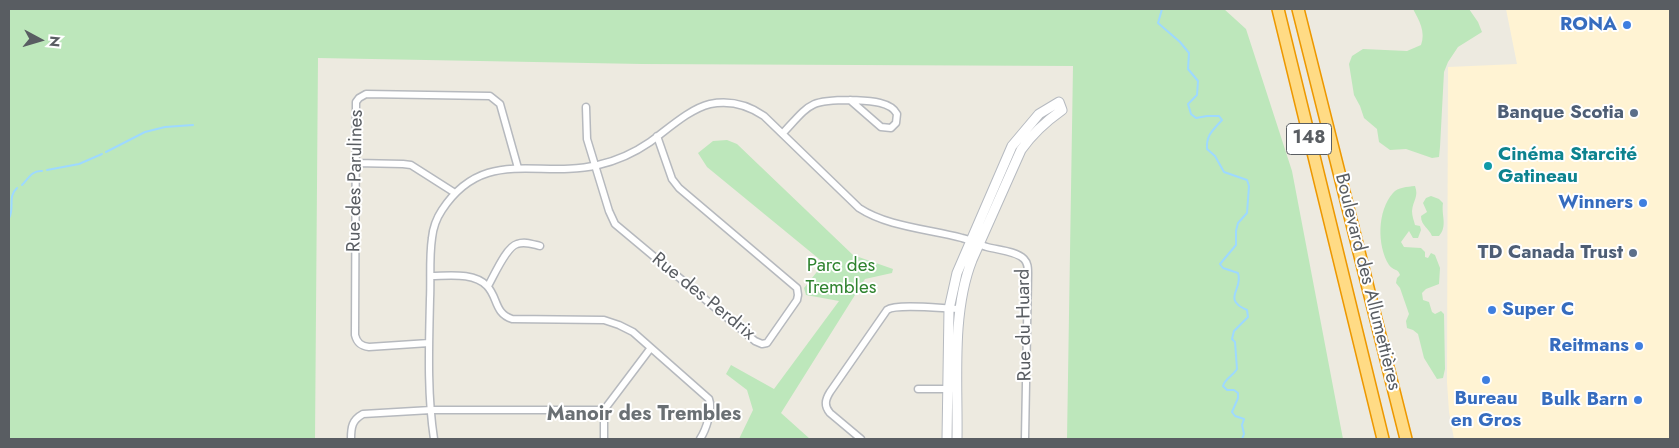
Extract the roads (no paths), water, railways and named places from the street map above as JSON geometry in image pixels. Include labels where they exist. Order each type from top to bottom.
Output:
[{"type":"highway","name":"Boulevard des Allumettières","points":[[1278,9],[1383,439]]},
{"type":"highway","name":"Boulevard des Allumettières","points":[[1298,9],[1406,439]]},
{"type":"highway","points":[[1304,9],[1312,59]]},
{"type":"highway","points":[[1341,268],[1362,264]]},
{"type":"highway","points":[[1354,321],[1379,439]]},
{"type":"street","name":"Rue des Parulines","points":[[429,342],[369,347],[363,346],[356,340],[356,102],[362,96],[486,95],[494,98],[500,104],[518,168]]},
{"type":"street","points":[[784,133],[810,105],[823,101],[850,100],[866,101],[892,107],[897,114],[896,123],[891,128],[881,127],[850,100]]},
{"type":"street","points":[[947,439],[949,309],[957,273],[975,243],[1021,150],[1045,122],[1062,110],[1060,102],[1039,114],[1012,146],[975,243],[960,309],[957,439]]},
{"type":"street","points":[[434,439],[431,410],[429,342],[431,250],[434,229],[441,212],[455,193],[481,176],[498,170],[518,168],[564,169],[596,166],[630,153],[696,109],[710,104],[741,105],[757,111],[784,133],[859,208],[868,214],[883,220],[963,238],[975,243]]},
{"type":"street","points":[[586,107],[587,139],[596,166]]},
{"type":"street","name":"Rue des Perdrix","points":[[596,166],[609,211],[615,224],[755,341],[762,344],[767,343],[796,300],[798,295],[797,288],[679,188],[672,179],[657,136]]},
{"type":"street","points":[[356,163],[411,165],[455,193]]},
{"type":"street","points":[[488,286],[514,244],[524,242],[540,246]]},
{"type":"street","name":"Rue du Huard","points":[[975,243],[1021,257],[1027,263],[1025,439]]},
{"type":"street","points":[[431,276],[464,276],[477,280],[488,286],[500,309],[507,317],[517,320],[604,320],[628,329],[709,399],[709,411],[700,439]]},
{"type":"street","points":[[861,439],[826,409],[825,402],[887,310],[900,307],[960,309]]},
{"type":"street","points":[[604,439],[604,410],[650,349]]},
{"type":"street","points":[[918,389],[958,390]]},
{"type":"street","points":[[351,439],[353,422],[363,414],[431,410],[604,410]]},
{"type":"waterway","points":[[1162,9],[1158,23],[1180,42],[1189,53],[1188,69],[1198,81],[1197,95],[1188,104],[1191,114],[1196,118],[1219,116],[1222,120],[1209,136],[1207,149],[1215,156],[1224,172],[1247,180],[1249,186],[1247,213],[1238,223],[1236,245],[1220,264],[1223,268],[1238,273],[1239,279],[1234,298],[1239,306],[1247,310],[1248,317],[1234,331],[1232,339],[1235,342],[1237,369],[1225,381],[1223,386],[1227,390],[1234,390],[1238,393],[1238,398],[1232,412],[1235,416],[1244,419],[1242,439]]},
{"type":"waterway","points":[[106,152],[145,132],[165,127],[193,125]]},
{"type":"waterway","points":[[47,170],[79,164],[102,154]]},
{"type":"waterway","points":[[22,185],[33,173],[42,171]]},
{"type":"waterway","points":[[9,218],[12,195],[17,188]]},
{"type":"place","name":"RONA","points":[[1627,25]]},
{"type":"place","name":"Banque Scotia","points":[[1634,113]]},
{"type":"place","name":"Cinéma Starcité Gatineau","points":[[1488,166]]},
{"type":"place","name":"Winners","points":[[1643,203]]},
{"type":"place","name":"TD Canada Trust","points":[[1633,253]]},
{"type":"place","name":"Super C","points":[[1492,310]]},
{"type":"place","name":"Reitmans","points":[[1639,346]]},
{"type":"place","name":"Bureau en Gros","points":[[1486,380]]},
{"type":"place","name":"Bulk Barn","points":[[1638,400]]},
{"type":"district","name":"Manoir des Trembles","points":[[644,415]]},
{"type":"park label","name":"Parc des Trembles","points":[[841,277]]}]
